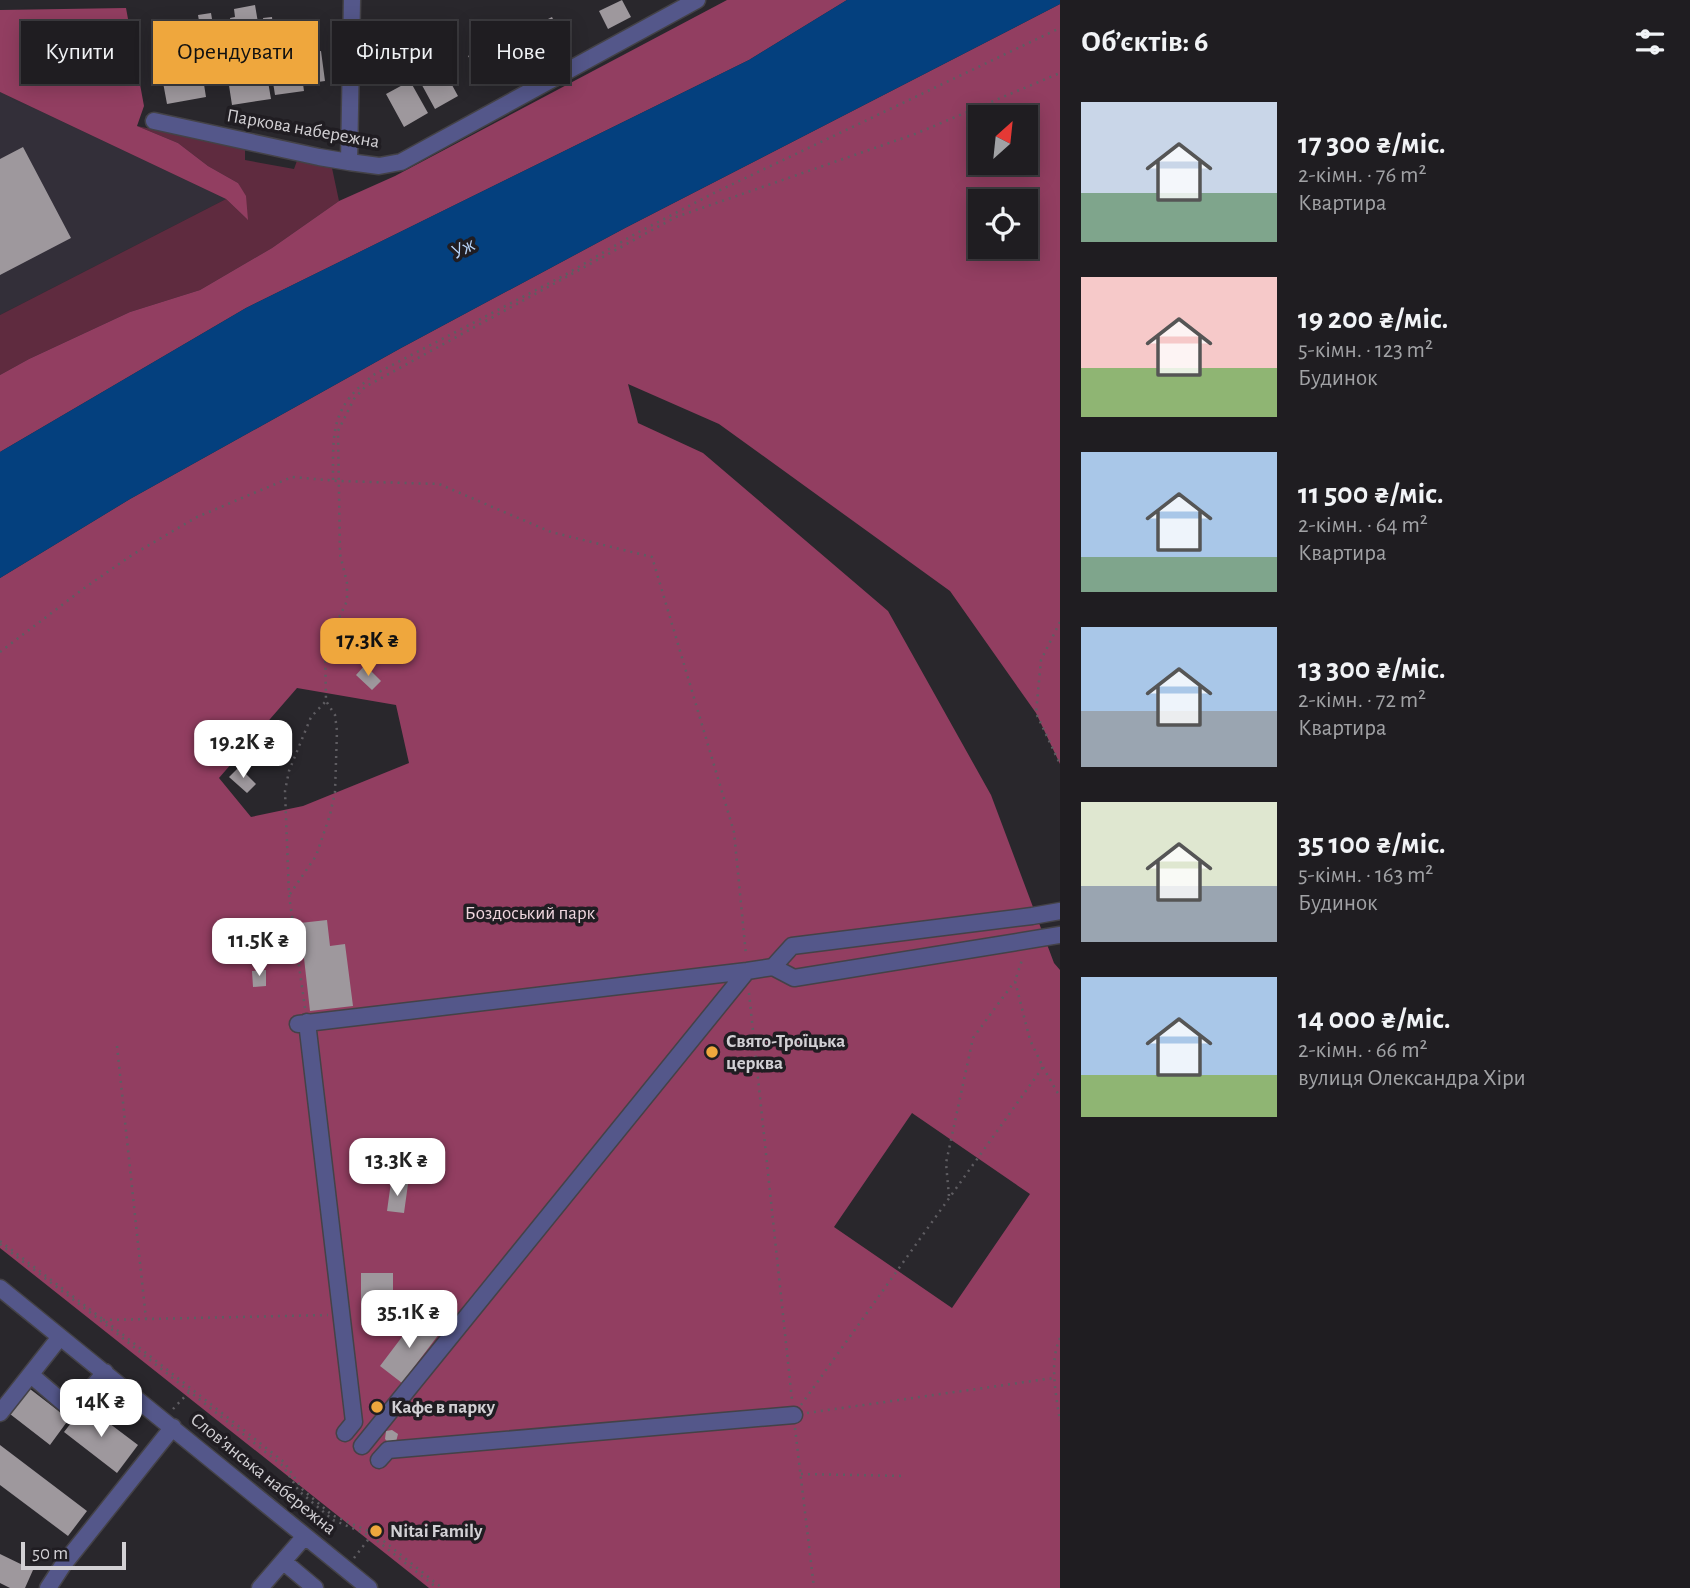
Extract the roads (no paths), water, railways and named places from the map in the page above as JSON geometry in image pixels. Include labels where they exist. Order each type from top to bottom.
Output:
[{"type":"street","points":[[349,162],[352,0]]},
{"type":"street","name":"Паркова набережна","points":[[154,121],[349,162],[379,166],[401,162],[697,0]]},
{"type":"street","points":[[773,967],[792,946],[1060,911]]},
{"type":"street","points":[[345,1433],[354,1422],[302,1023],[773,967],[794,978],[1060,935]]},
{"type":"street","points":[[362,1446],[747,971]]},
{"type":"street","name":"Словʼянська набережна","points":[[0,1288],[305,1536],[349,1580],[369,1588]]},
{"type":"street","points":[[0,1413],[60,1337]]},
{"type":"street","points":[[31,1375],[73,1411],[105,1372]]},
{"type":"street","points":[[379,1460],[388,1450],[794,1415]]},
{"type":"street","points":[[48,1588],[63,1565],[173,1427]]},
{"type":"street","points":[[260,1588],[305,1536]]},
{"type":"street","points":[[284,1562],[315,1588]]},
{"type":"water","name":"Уж","points":[[847,0],[1060,0],[1060,4],[625,228],[401,348],[130,499],[0,578],[0,452],[246,308],[749,60]]},
{"type":"place","name":"Свято-Троїцька церква","points":[[712,1052]]},
{"type":"place","name":"Кафе в парку","points":[[377,1407]]},
{"type":"place","name":"Nitai Family","points":[[376,1531]]},
{"type":"park label","name":"Боздоський парк","points":[[530,913]]}]
